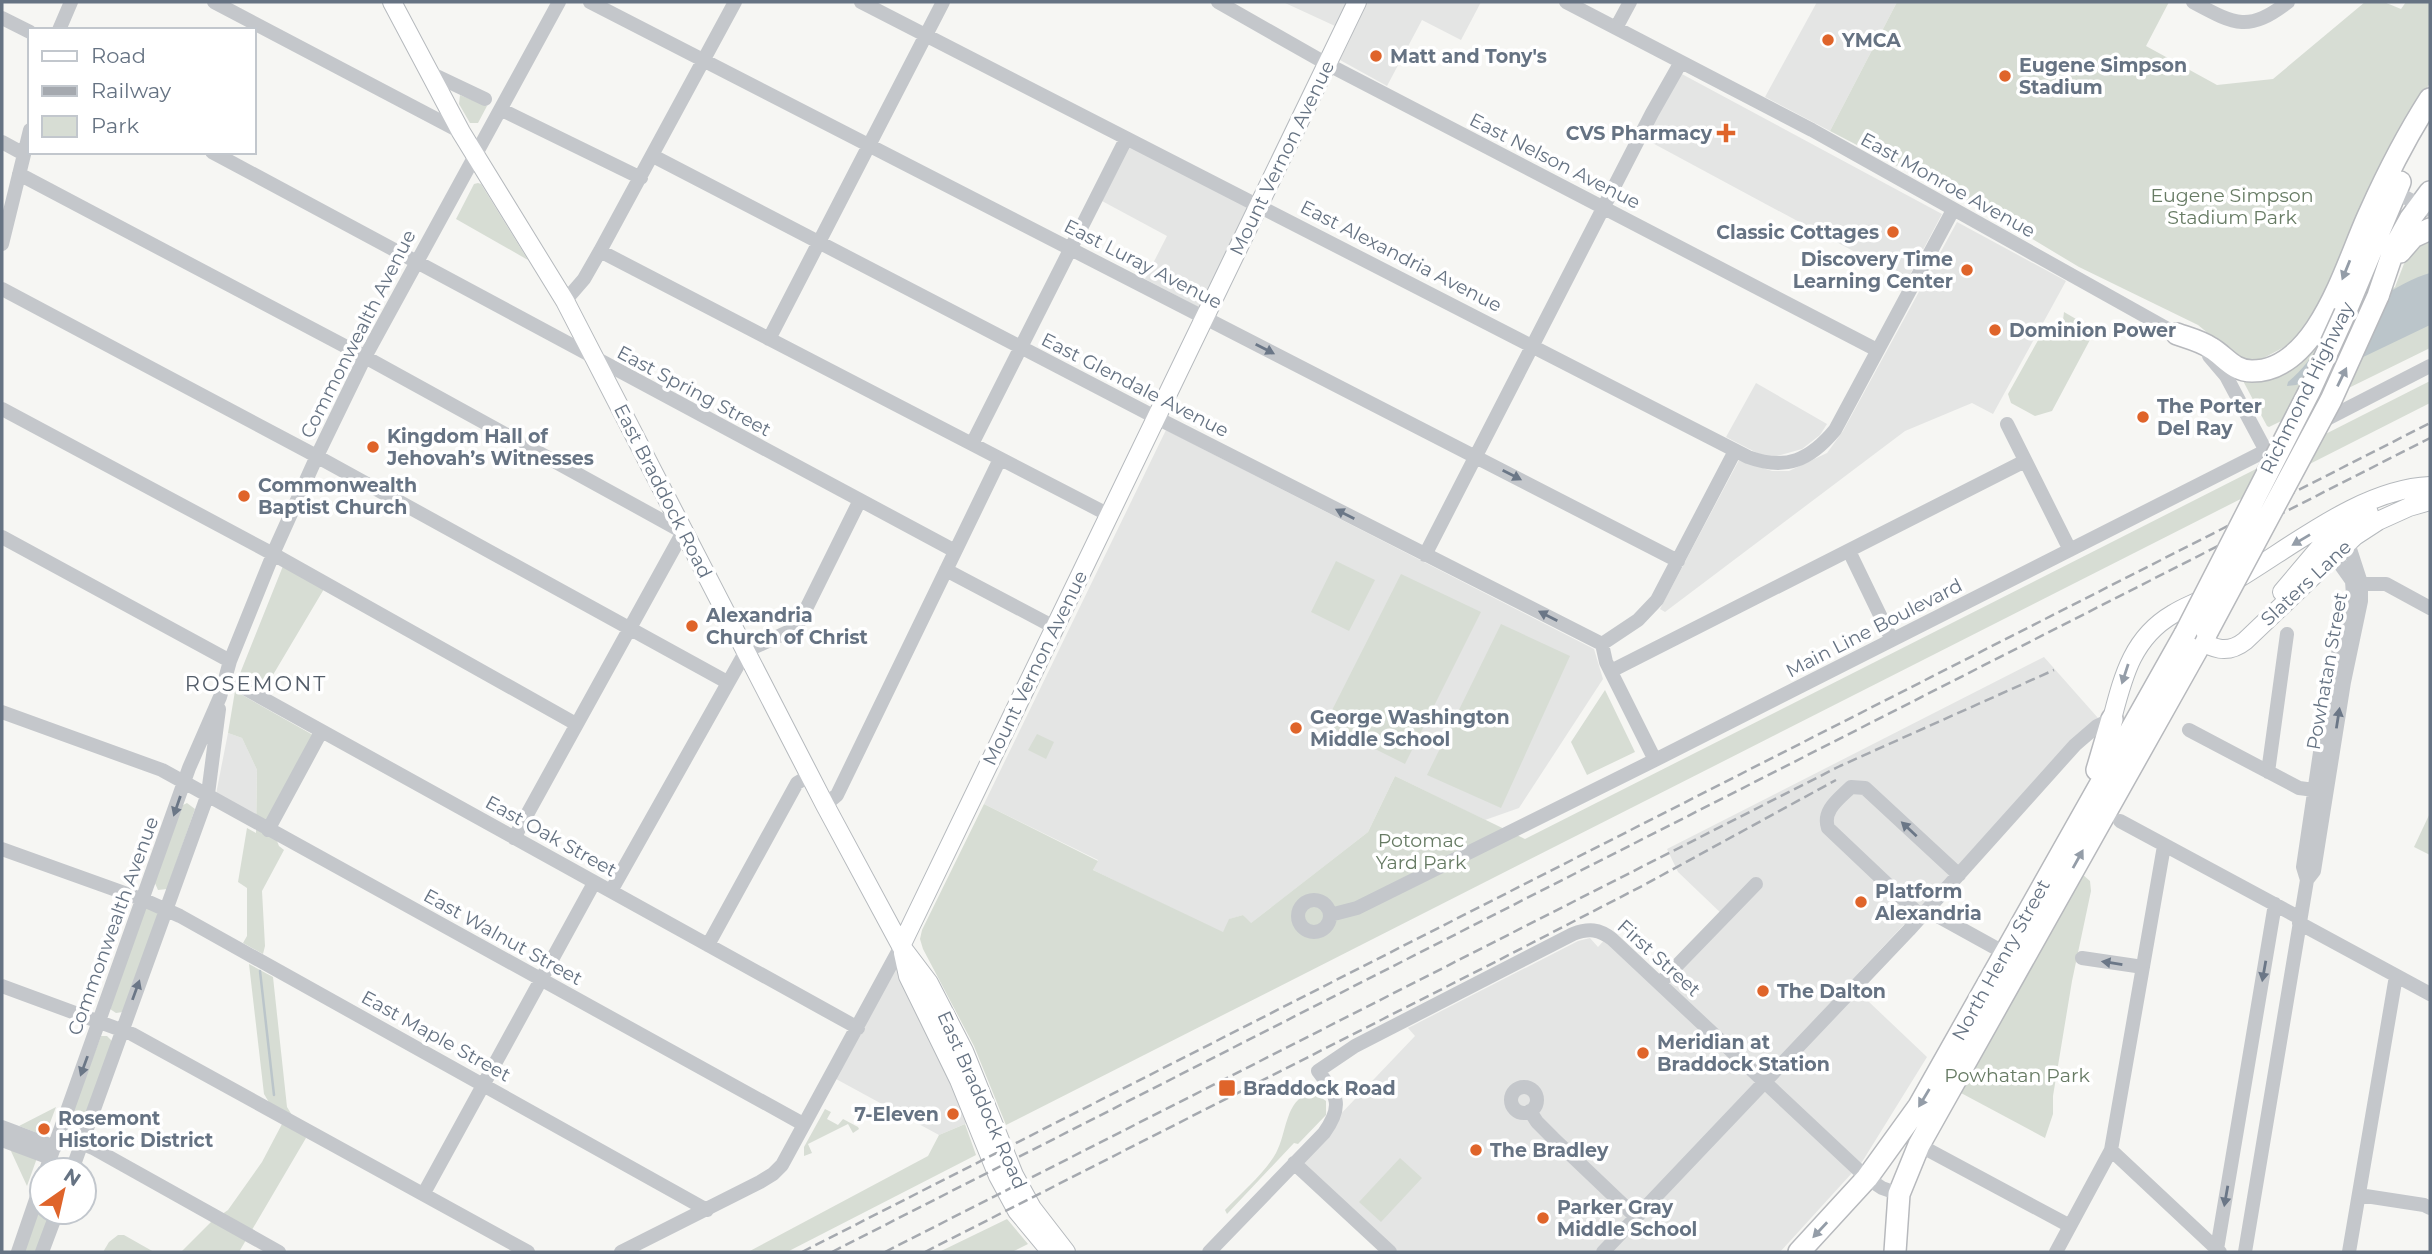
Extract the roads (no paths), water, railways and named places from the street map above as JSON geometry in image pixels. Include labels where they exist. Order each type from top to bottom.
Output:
[{"type":"highway","points":[[2177,334],[2212,348],[2226,361],[2246,371],[2264,369],[2296,352],[2314,332],[2329,307],[2369,213],[2430,99]]},
{"type":"highway","name":"Richmond Highway","points":[[2192,639],[2345,313],[2395,192],[2430,125]]},
{"type":"highway","name":"Richmond Highway","points":[[2192,639],[2331,400],[2378,296],[2395,246],[2427,202]]},
{"type":"highway","points":[[2390,265],[2413,237],[2430,229]]},
{"type":"highway","name":"North Henry Street","points":[[1895,1252],[1899,1194],[1919,1145],[2013,957],[2071,833],[2192,639]]},
{"type":"highway","name":"North Henry Street","points":[[1799,1252],[1867,1178],[1919,1106],[2013,957],[2160,713],[2192,639]]},
{"type":"highway","points":[[2071,833],[2105,751],[2112,719]]},
{"type":"main road","name":"Mount Vernon Avenue","points":[[901,946],[1357,2]]},
{"type":"main road","name":"East Braddock Road","points":[[398,6],[428,72],[461,132],[565,301],[825,805],[901,946],[929,984],[964,1051],[1020,1186],[1032,1208],[1066,1252]]},
{"type":"main road","points":[[2112,719],[2131,657],[2148,633],[2160,622],[2375,498],[2414,487],[2430,487]]},
{"type":"main road","name":"Slaters Lane","points":[[2192,639],[2217,650],[2225,651],[2240,645],[2334,557],[2340,540],[2375,509],[2430,487]]},
{"type":"main road","name":"Slaters Lane","points":[[2192,639],[2227,639],[2243,633],[2282,593],[2310,557],[2409,507],[2430,501]]},
{"type":"main road","name":"East Braddock Road","points":[[901,946],[908,976],[959,1080],[998,1176],[1017,1211],[1051,1252]]},
{"type":"street","points":[[60,28],[71,2]]},
{"type":"street","points":[[214,2],[461,132]]},
{"type":"street","name":"Commonwealth Avenue","points":[[61,1156],[100,1022],[185,781],[220,697],[230,662],[273,554],[365,358],[559,2]]},
{"type":"street","name":"East Luray Avenue","points":[[590,2],[1678,561]]},
{"type":"street","points":[[565,301],[584,279],[600,251],[735,2]]},
{"type":"street","name":"East Alexandria Avenue","points":[[862,2],[1756,461],[1777,464],[1802,458],[1816,450],[1835,430],[1953,210]]},
{"type":"street","points":[[769,339],[943,2]]},
{"type":"street","name":"East Nelson Avenue","points":[[1218,2],[1327,64],[1877,351]]},
{"type":"street","name":"East Monroe Avenue","points":[[1566,2],[1812,131],[2177,334],[2205,352],[2221,369],[2266,450]]},
{"type":"street","points":[[1616,28],[1630,2]]},
{"type":"street","points":[[2193,2],[2227,19],[2247,23],[2265,18],[2288,2]]},
{"type":"street","points":[[2,18],[28,32]]},
{"type":"street","points":[[1425,555],[1681,62]]},
{"type":"street","points":[[428,72],[485,99]]},
{"type":"street","points":[[502,110],[641,178]]},
{"type":"street","points":[[2,244],[28,138]]},
{"type":"street","points":[[972,444],[1126,139]]},
{"type":"street","points":[[2,142],[24,154]]},
{"type":"street","name":"East Spring Street","points":[[216,154],[955,551]]},
{"type":"street","name":"East Glendale Avenue","points":[[653,156],[1425,555],[1605,642]]},
{"type":"street","points":[[19,174],[365,358],[683,532],[514,838]]},
{"type":"street","points":[[2395,192],[2427,202]]},
{"type":"street","points":[[600,251],[1110,515]]},
{"type":"street","points":[[2,289],[317,456],[727,682]]},
{"type":"street","name":"Main Line Boulevard","points":[[1330,915],[1357,908],[1655,761],[2430,366]]},
{"type":"street","points":[[2,409],[273,554],[576,724]]},
{"type":"street","points":[[2007,424],[2070,550]]},
{"type":"street","points":[[1655,761],[1611,671],[1605,642],[1652,607],[1735,451]]},
{"type":"street","points":[[825,805],[837,795],[1000,459]]},
{"type":"street","points":[[1611,671],[2025,461]]},
{"type":"street","points":[[611,891],[746,651],[792,629],[800,621],[860,500]]},
{"type":"street","points":[[2,537],[230,662]]},
{"type":"street","name":"Powhatan Street","points":[[2245,1252],[2307,880],[2314,871],[2320,791],[2358,623],[2357,584],[2340,540]]},
{"type":"street","points":[[1849,551],[1892,640]]},
{"type":"street","name":"Powhatan Street","points":[[2334,557],[2357,584]]},
{"type":"street","points":[[946,570],[1054,627]]},
{"type":"street","points":[[2357,584],[2386,584],[2430,608]]},
{"type":"street","points":[[2267,772],[2287,634]]},
{"type":"street","name":"East Oak Street","points":[[226,678],[858,1028]]},
{"type":"street","name":"Commonwealth Avenue","points":[[66,1156],[82,1143],[208,794],[220,697]]},
{"type":"street","name":"East Walnut Street","points":[[2,712],[162,770],[185,781],[268,830],[803,1124]]},
{"type":"street","points":[[1603,1252],[1924,914],[2075,745],[2097,726],[2112,719]]},
{"type":"street","points":[[2189,730],[2299,788],[2320,791]]},
{"type":"street","points":[[268,830],[321,732]]},
{"type":"street","points":[[708,945],[797,783],[810,776]]},
{"type":"street","points":[[1959,875],[1865,788],[1851,787],[1827,811],[1825,820],[1828,828],[1924,914],[2013,957]]},
{"type":"street","points":[[2120,821],[2275,904],[2300,921],[2430,994]]},
{"type":"street","points":[[2056,1252],[2111,1150],[2164,846]]},
{"type":"street","name":"East Maple Street","points":[[2,849],[165,909],[707,1210]]},
{"type":"street","points":[[424,1193],[594,883]]},
{"type":"street","points":[[1660,983],[1755,884]]},
{"type":"street","points":[[2218,1251],[2275,904]]},
{"type":"street","name":"First Street","points":[[1294,1163],[1324,1133],[1336,1115],[1335,1096],[1318,1071],[1354,1046],[1585,930],[1598,930],[1609,936],[1660,983],[1867,1178],[1882,1188],[1899,1194]]},
{"type":"street","name":"Mount Vernon Avenue","points":[[621,1252],[707,1210],[773,1174],[782,1165],[901,946]]},
{"type":"street","points":[[2082,958],[2143,967]]},
{"type":"street","points":[[2349,1252],[2396,976]]},
{"type":"street","points":[[2,986],[121,1030],[528,1252]]},
{"type":"street","points":[[1530,1111],[1553,1138],[1636,1217]]},
{"type":"street","points":[[2,1127],[51,1156]]},
{"type":"street","points":[[2,1140],[46,1156]]},
{"type":"street","points":[[66,1156],[82,1143],[130,1167],[279,1252]]},
{"type":"street","points":[[1919,1145],[2070,1226]]},
{"type":"street","points":[[2111,1150],[2218,1251]]},
{"type":"street","points":[[1209,1252],[1294,1163],[1390,1252]]},
{"type":"street","points":[[2359,1195],[2428,1205]]},
{"type":"street","points":[[18,1252],[28,1223]]},
{"type":"street","points":[[42,1252],[52,1226]]},
{"type":"waterway","points":[[260,971],[274,1095]]},
{"type":"railway","points":[[802,1252],[2430,423]]},
{"type":"railway","points":[[832,1252],[2430,438]]},
{"type":"railway","points":[[885,1252],[1840,766],[2054,670]]},
{"type":"railway","points":[[925,1252],[1644,885],[1836,780]]},
{"type":"place","name":"YMCA","points":[[1828,40]]},
{"type":"place","name":"Matt and Tony's","points":[[1376,56]]},
{"type":"place","name":"Eugene Simpson Stadium","points":[[2005,76]]},
{"type":"place","name":"CVS Pharmacy","points":[[1726,133]]},
{"type":"place","name":"Classic Cottages","points":[[1893,232]]},
{"type":"place","name":"Discovery Time Learning Center","points":[[1967,270]]},
{"type":"place","name":"Dominion Power","points":[[1995,330]]},
{"type":"place","name":"The Porter Del Ray","points":[[2143,417]]},
{"type":"place","name":"Kingdom Hall of Jehovah’s Witnesses","points":[[373,447]]},
{"type":"place","name":"Commonwealth Baptist Church","points":[[244,496]]},
{"type":"place","name":"Alexandria Church of Christ","points":[[692,626]]},
{"type":"place","name":"George Washington Middle School","points":[[1296,728]]},
{"type":"place","name":"Platform Alexandria","points":[[1861,902]]},
{"type":"place","name":"The Dalton","points":[[1763,991]]},
{"type":"place","name":"Meridian at Braddock Station","points":[[1643,1053]]},
{"type":"place","name":"Braddock Road","points":[[1227,1088]]},
{"type":"place","name":"7-Eleven","points":[[953,1114]]},
{"type":"place","name":"Rosemont Historic District","points":[[44,1129]]},
{"type":"place","name":"The Bradley","points":[[1476,1150]]},
{"type":"place","name":"Parker Gray Middle School","points":[[1543,1218]]},
{"type":"district","name":"ROSEMONT","points":[[256,683]]},
{"type":"park label","name":"Eugene Simpson Stadium Park","points":[[2232,206]]},
{"type":"park label","name":"Potomac Yard Park","points":[[1421,851]]},
{"type":"park label","name":"Powhatan Park","points":[[2017,1075]]}]
